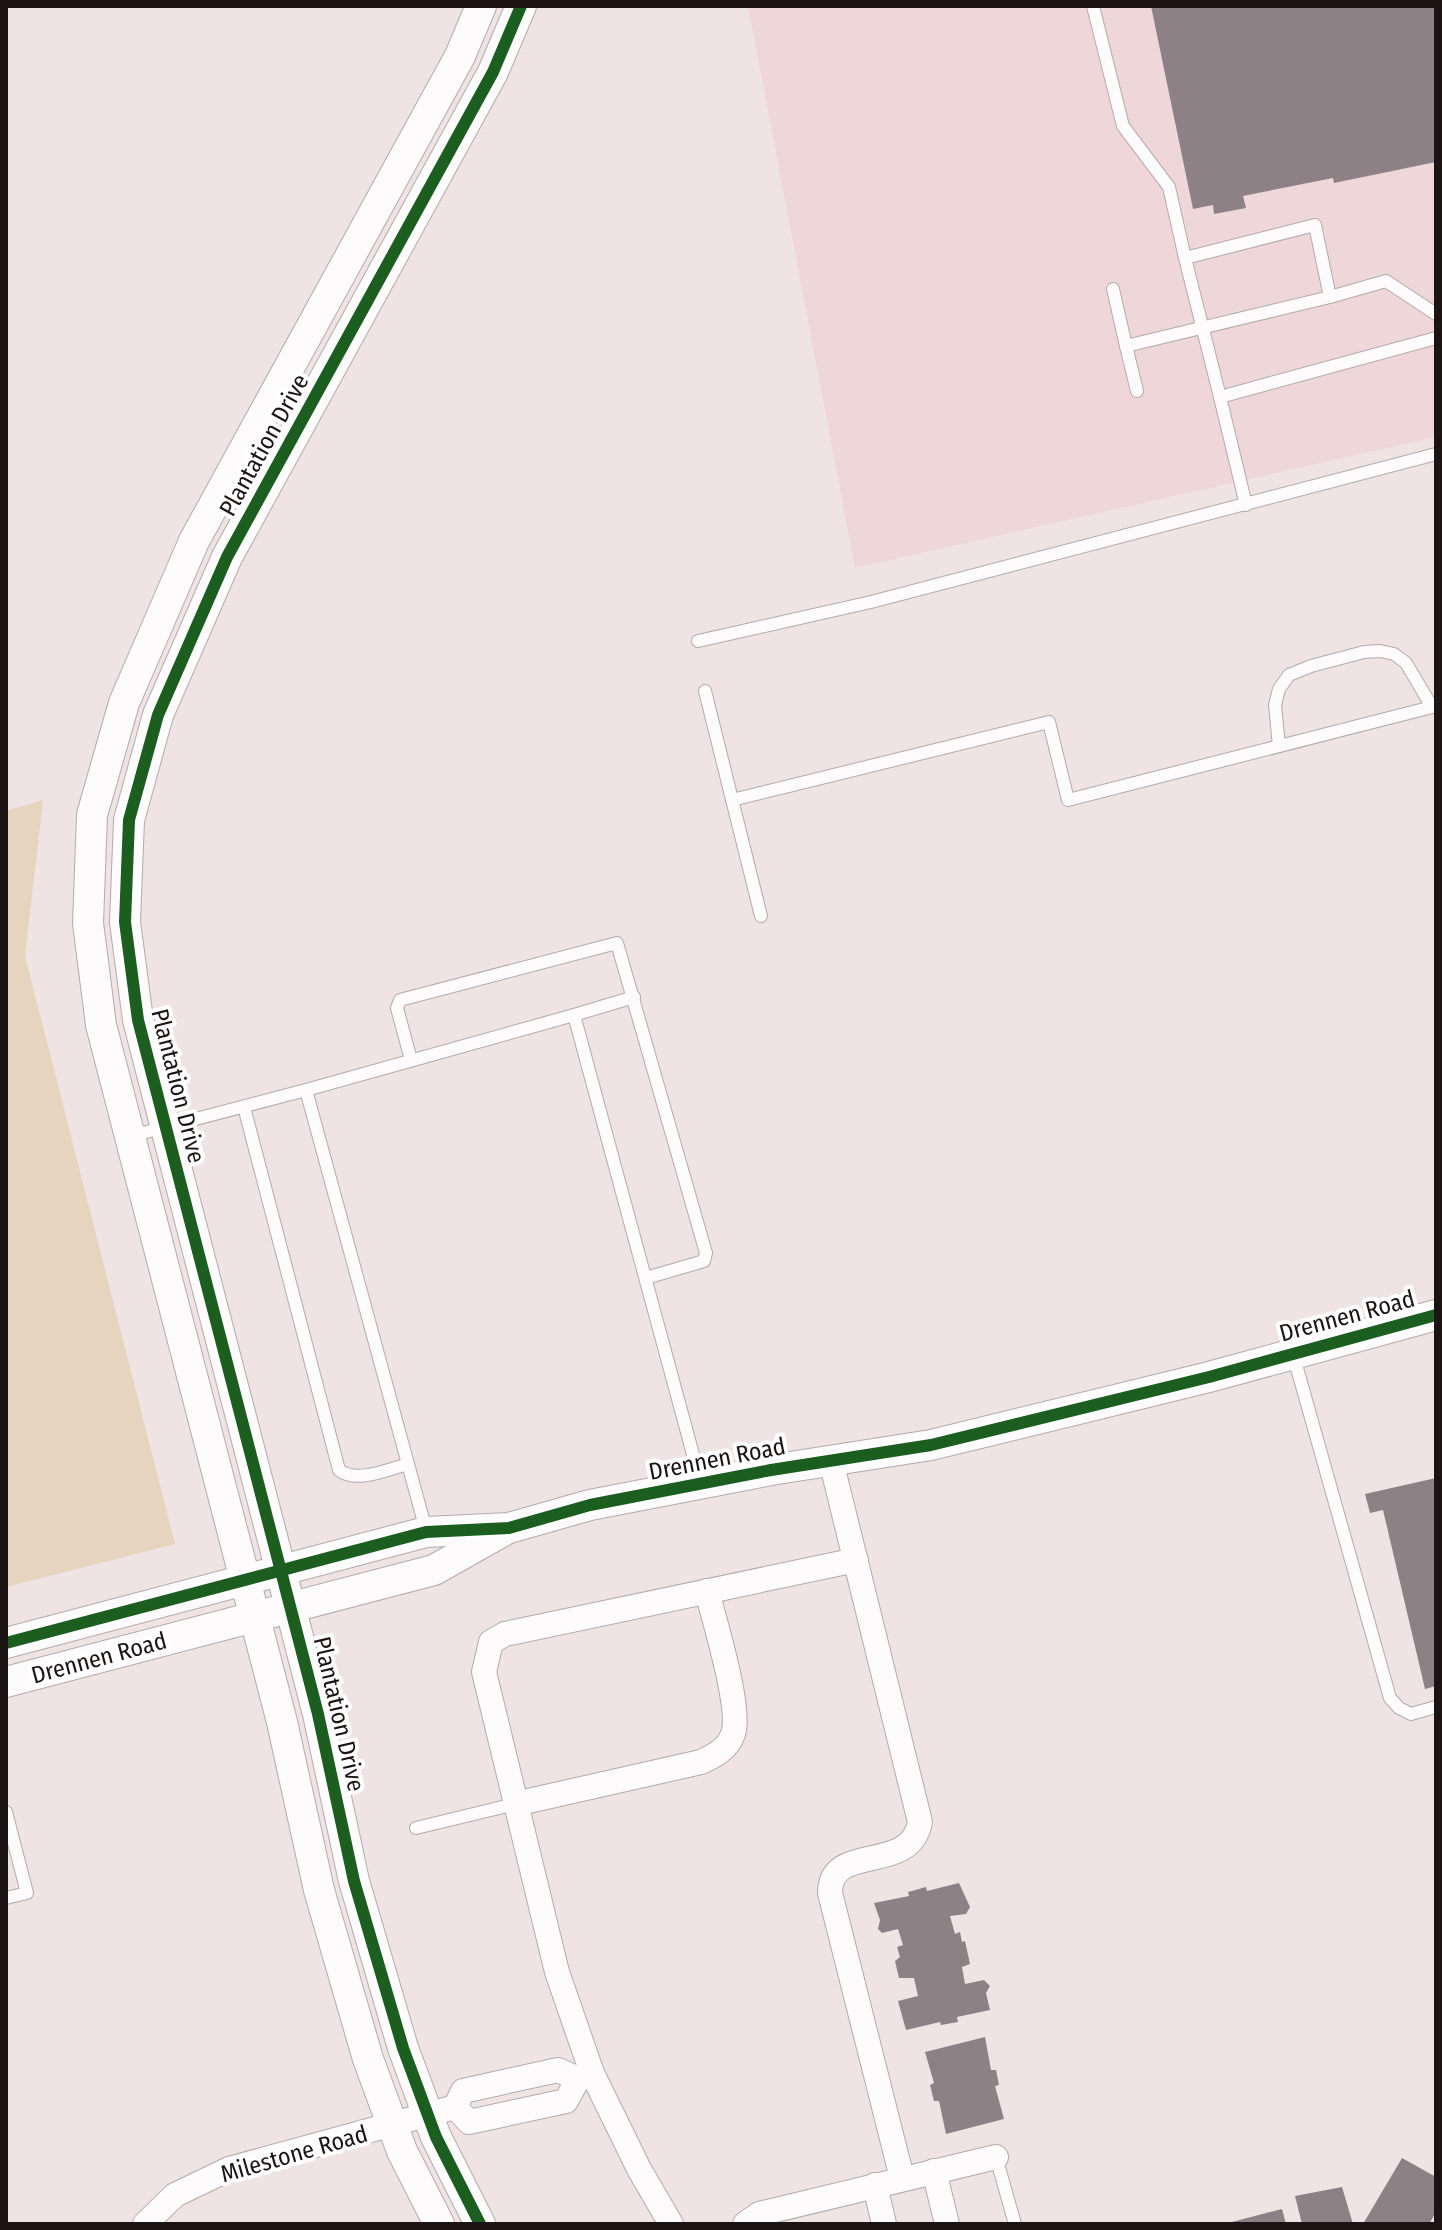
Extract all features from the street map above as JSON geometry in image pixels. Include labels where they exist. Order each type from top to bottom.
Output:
[{"type":"street","name":"Plantation Drive","points":[[439,2224],[402,2151],[368,2059],[319,1890],[282,1722],[101,1025],[88,923],[92,815],[124,703],[194,541],[460,56],[481,6]]},
{"type":"street","name":"Plantation Drive","points":[[480,2224],[436,2137],[441,2110],[403,2048],[354,1881],[318,1714],[138,1020],[125,922],[129,820],[158,715],[227,557],[493,72],[521,6]]},
{"type":"street","points":[[99,788],[136,794]]},
{"type":"street","name":"Drennen Road","points":[[6,1643],[426,1532],[509,1528],[590,1505],[931,1445],[1436,1315]]},
{"type":"street","points":[[831,1461],[920,1822],[911,1844],[901,1850],[841,1867],[833,1874],[830,1893],[902,2178]]},
{"type":"street","name":"Drennen Road","points":[[6,1682],[434,1570],[509,1528]]},
{"type":"street","points":[[671,2224],[585,2076],[484,1672],[491,1642],[505,1634],[856,1560]]},
{"type":"street","points":[[515,1804],[701,1762],[721,1752],[733,1734],[734,1710],[707,1591]]},
{"type":"street","name":"Milestone Road","points":[[145,2224],[175,2195],[229,2169],[441,2110],[463,2091],[558,2070],[585,2076]]},
{"type":"street","points":[[441,2110],[469,2122],[566,2101],[585,2076]]},
{"type":"street","points":[[514,2080],[522,2111]]},
{"type":"street","points":[[745,2224],[759,2214],[996,2157]]},
{"type":"street","points":[[934,2171],[947,2224]]},
{"type":"street","points":[[875,2185],[884,2224]]},
{"type":"lane","points":[[1093,6],[1123,126],[1169,187],[1246,505]]},
{"type":"lane","points":[[1185,258],[1315,225],[1330,297]]},
{"type":"lane","points":[[1126,346],[1386,281],[1436,314]]},
{"type":"lane","points":[[1113,289],[1137,391]]},
{"type":"lane","points":[[1220,397],[1436,338]]},
{"type":"lane","points":[[698,641],[871,602],[1436,454]]},
{"type":"lane","points":[[732,800],[1049,722],[1068,800],[1279,746],[1434,706],[1406,663],[1394,654],[1364,652],[1289,675],[1279,689],[1275,705],[1279,746]]},
{"type":"lane","points":[[705,691],[761,916]]},
{"type":"lane","points":[[411,1060],[397,1008],[400,1000],[617,943],[707,1257],[704,1261],[646,1278]]},
{"type":"lane","points":[[131,1136],[634,997]]},
{"type":"lane","points":[[574,1015],[701,1484]]},
{"type":"lane","points":[[306,1090],[426,1532]]},
{"type":"lane","points":[[244,1107],[339,1470],[347,1475],[359,1475],[408,1464]]},
{"type":"lane","points":[[1293,1354],[1390,1698],[1399,1708],[1411,1714],[1436,1707]]},
{"type":"lane","points":[[416,1828],[515,1804]]},
{"type":"lane","points":[[6,1812],[27,1893],[6,1898]]},
{"type":"lane","points":[[996,2157],[1015,2224]]},
{"type":"shaded area","points":[[748,6],[1436,6],[1436,437],[855,568]]},
{"type":"shaded area","points":[[43,800],[25,956],[175,1544],[6,1587],[6,811]]},
{"type":"building","points":[[1151,6],[1436,6],[1436,162],[1334,183],[1333,178],[1243,196],[1246,208],[1214,214],[1213,205],[1193,209]]},
{"type":"building","points":[[1436,1478],[1436,1686],[1425,1689],[1383,1510],[1370,1513],[1365,1494]]},
{"type":"building","points":[[959,1883],[970,1907],[966,1914],[950,1916],[955,1934],[960,1932],[962,1942],[965,1941],[970,1964],[962,1967],[965,1984],[984,1980],[990,1986],[986,1993],[990,2010],[957,2017],[958,2022],[941,2025],[940,2022],[906,2030],[898,2001],[918,1996],[914,1978],[899,1978],[895,1961],[900,1957],[897,1947],[903,1945],[898,1929],[882,1933],[878,1929],[880,1920],[874,1903],[909,1896],[908,1892],[926,1887],[927,1891]]},
{"type":"building","points":[[985,2037],[991,2070],[996,2070],[999,2085],[995,2086],[1004,2119],[946,2134],[939,2101],[934,2101],[930,2085],[934,2083],[925,2052]]},
{"type":"building","points":[[1402,2158],[1436,2177],[1436,2212],[1429,2224],[1363,2224]]},
{"type":"building","points":[[1342,2187],[1353,2224],[1302,2224],[1295,2196]]},
{"type":"building","points":[[1282,2209],[1286,2224],[1228,2224],[1228,2223]]},
{"type":"cycle path","points":[[480,2224],[436,2137],[403,2048],[354,1881],[318,1714],[138,1020],[125,922],[129,820],[158,715],[227,557],[493,72],[521,6]]},
{"type":"cycle path","points":[[6,1643],[426,1532],[509,1528],[590,1505],[771,1470],[931,1445],[1209,1377],[1436,1315]]}]
